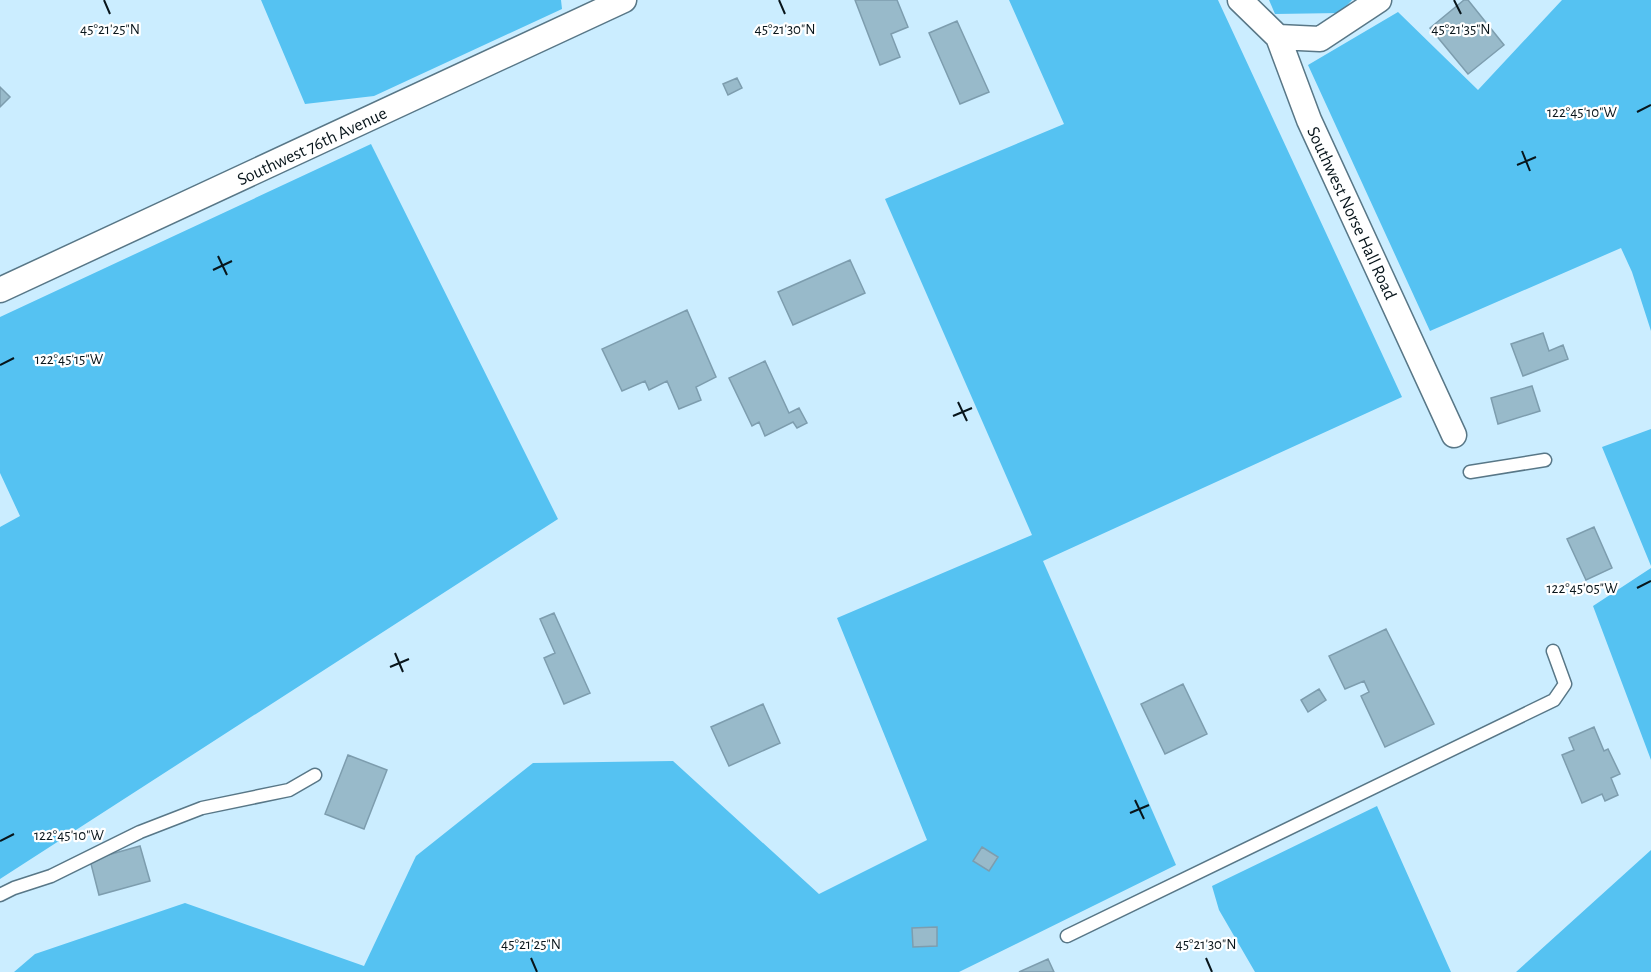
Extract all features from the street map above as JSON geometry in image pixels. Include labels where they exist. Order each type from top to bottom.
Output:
[{"type":"street","name":"Southwest 76th Avenue","points":[[0,290],[624,0]]},
{"type":"street","name":"Southwest Norse Hall Road","points":[[1240,0],[1278,37],[1309,120],[1454,435]]},
{"type":"street","points":[[1278,37],[1320,39],[1379,0]]},
{"type":"lane","points":[[1470,472],[1545,460]]},
{"type":"lane","points":[[1067,936],[1554,700],[1566,684],[1553,651]]},
{"type":"lane","points":[[0,895],[51,876],[140,832],[202,808],[289,790],[315,775]]},
{"type":"shaded area","points":[[261,0],[561,0],[562,9],[374,96],[305,104]]},
{"type":"shaded area","points":[[1009,0],[1218,0],[1402,397],[1043,561],[1176,865],[959,972],[14,972],[35,954],[185,903],[364,966],[416,856],[533,763],[673,761],[819,894],[927,840],[837,618],[1032,535],[885,199],[1064,124]]},
{"type":"shaded area","points":[[1269,0],[1352,0],[1340,13],[1275,14]]},
{"type":"shaded area","points":[[1562,0],[1651,0],[1651,331],[1632,272],[1621,248],[1430,331],[1308,65],[1398,12],[1478,90]]},
{"type":"shaded area","points":[[371,144],[558,519],[0,879],[0,527],[20,516],[0,473],[0,317]]},
{"type":"shaded area","points":[[1651,429],[1651,566],[1602,447]]},
{"type":"shaded area","points":[[1651,568],[1651,760],[1593,606]]},
{"type":"shaded area","points":[[1377,806],[1451,972],[1255,972],[1219,910],[1212,886]]},
{"type":"shaded area","points":[[1651,850],[1651,972],[1516,972]]},
{"type":"building","points":[[855,0],[897,0],[908,27],[891,34],[900,57],[880,65]]},
{"type":"building","points":[[1464,0],[1468,0],[1504,45],[1468,74],[1430,28]]},
{"type":"building","points":[[957,21],[989,92],[960,104],[929,33]]},
{"type":"building","points":[[737,78],[742,88],[728,95],[723,84]]},
{"type":"building","points":[[0,87],[10,97],[0,107]]},
{"type":"building","points":[[850,260],[865,293],[793,325],[778,292]]},
{"type":"building","points":[[687,310],[716,377],[696,387],[701,400],[679,409],[667,381],[649,390],[645,381],[622,391],[602,349]]},
{"type":"building","points":[[1543,333],[1549,351],[1563,345],[1568,359],[1523,376],[1511,344]]},
{"type":"building","points":[[765,361],[789,413],[799,408],[807,423],[797,428],[793,422],[765,436],[759,422],[752,426],[729,378]]},
{"type":"building","points":[[1532,386],[1540,411],[1498,424],[1491,398]]},
{"type":"building","points":[[1594,527],[1612,568],[1586,580],[1567,539]]},
{"type":"building","points":[[554,613],[590,693],[564,704],[544,658],[555,653],[540,619]]},
{"type":"building","points":[[1386,629],[1434,724],[1385,747],[1361,696],[1369,692],[1364,681],[1345,689],[1329,656]]},
{"type":"building","points":[[1183,684],[1207,734],[1165,754],[1141,704]]},
{"type":"building","points":[[1319,689],[1326,700],[1308,712],[1301,700]]},
{"type":"building","points":[[763,704],[780,743],[729,766],[711,727]]},
{"type":"building","points":[[1594,727],[1604,751],[1608,749],[1620,774],[1611,778],[1618,795],[1605,801],[1602,794],[1582,803],[1562,755],[1574,750],[1569,738]]},
{"type":"building","points":[[348,755],[387,770],[364,829],[325,814]]},
{"type":"building","points":[[140,846],[150,881],[99,895],[90,860]]},
{"type":"building","points":[[982,847],[998,857],[989,871],[973,861]]},
{"type":"building","points":[[937,927],[937,946],[913,947],[912,928]]},
{"type":"building","points":[[1048,959],[1054,972],[1019,972]]}]
